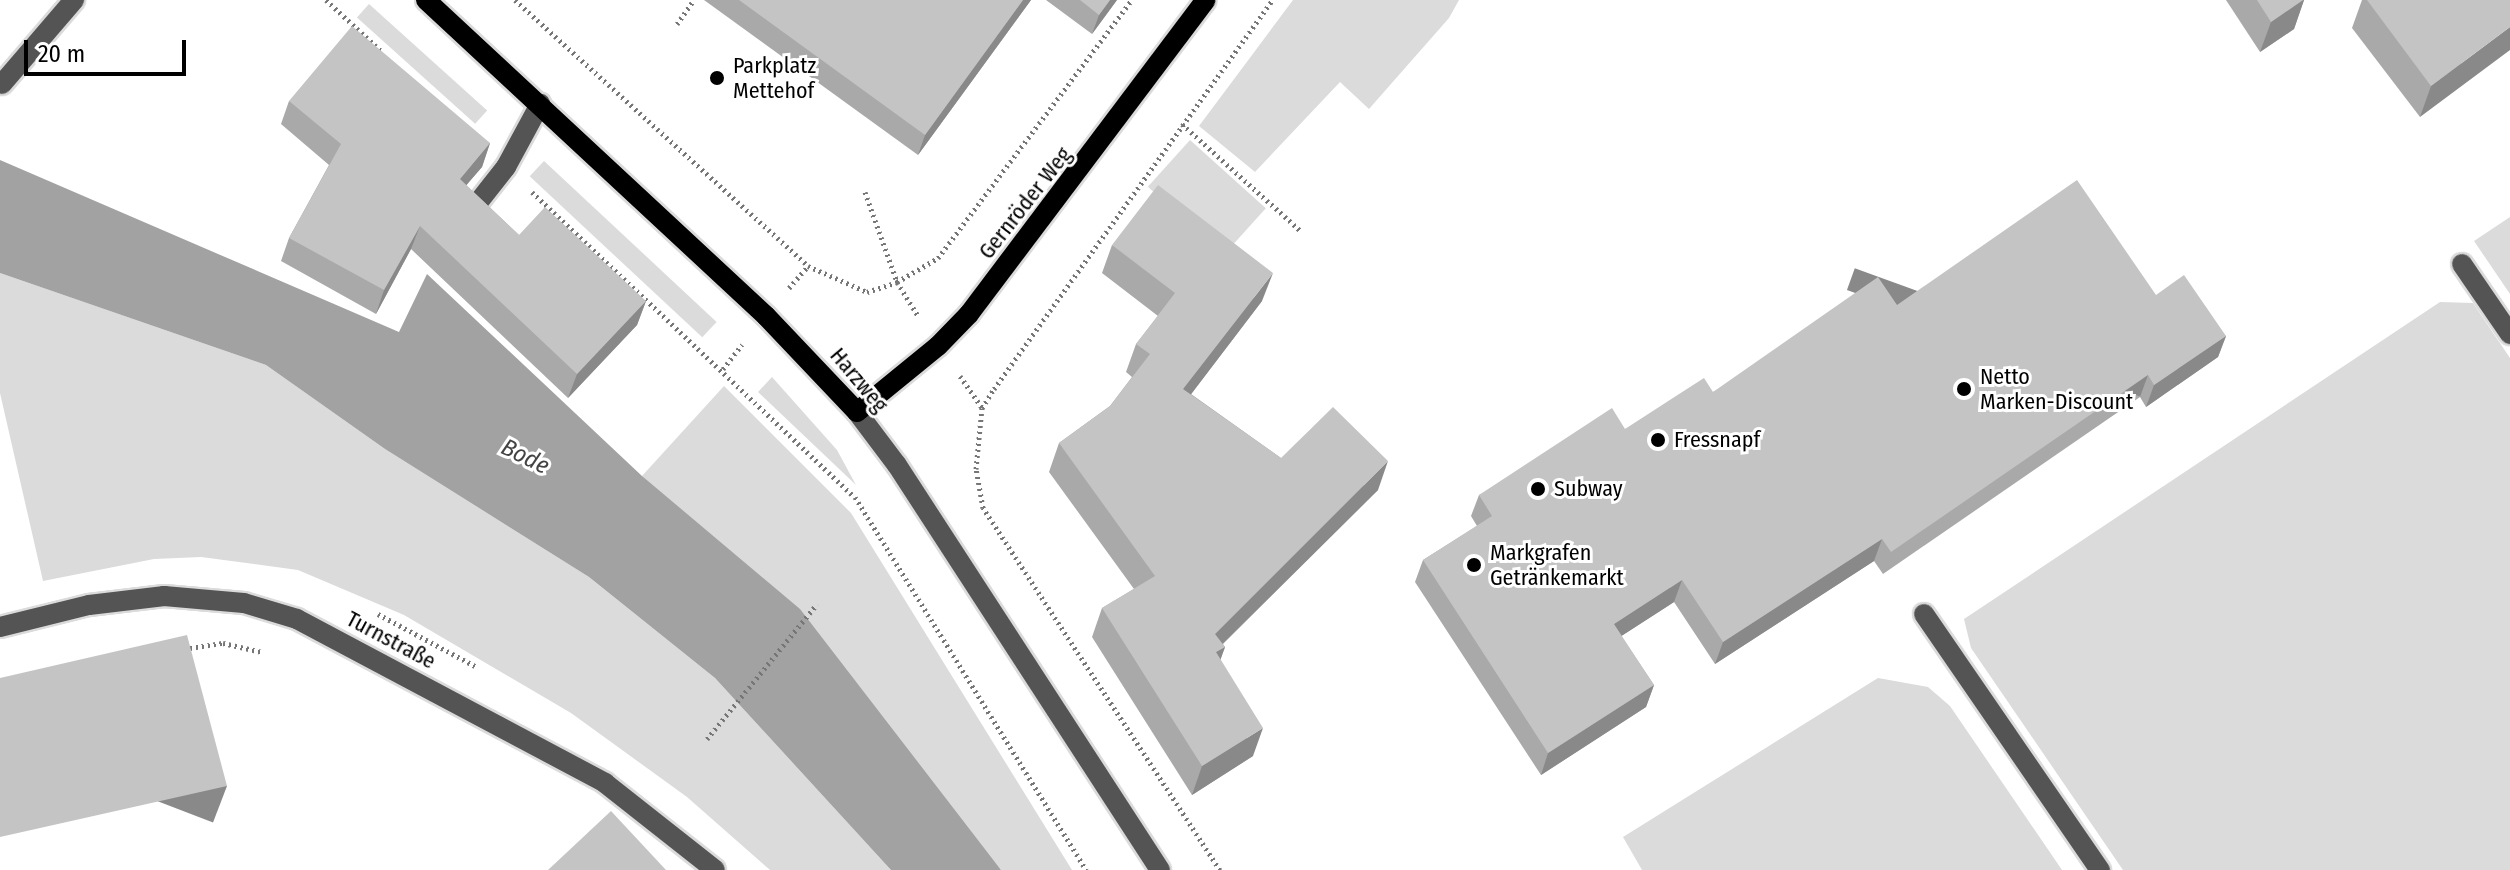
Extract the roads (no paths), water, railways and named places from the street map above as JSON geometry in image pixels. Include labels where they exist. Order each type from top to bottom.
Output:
[{"type":"main road","name":"Harzweg","points":[[426,0],[766,316],[857,412]]},
{"type":"main road","name":"Gernröder Weg","points":[[857,412],[938,346],[969,314],[1206,0]]},
{"type":"street","points":[[2,84],[74,0]]},
{"type":"street","points":[[480,200],[506,167],[540,104]]},
{"type":"street","points":[[2462,264],[2510,334]]},
{"type":"street","name":"Harzweg","points":[[857,412],[897,465],[1160,870]]},
{"type":"street","name":"Turnstraße","points":[[0,627],[89,605],[164,596],[244,603],[297,619],[605,783],[715,870]]},
{"type":"street","points":[[1924,614],[2100,870]]},
{"type":"water","name":"Bode","points":[[0,160],[399,332],[427,274],[642,476],[800,609],[1001,870],[891,870],[715,678],[589,577],[385,449],[266,365],[0,273]]},
{"type":"place","name":"Parkplatz Mettehof","points":[[717,78]]},
{"type":"place","name":"Netto Marken-Discount","points":[[1964,389]]},
{"type":"place","name":"Fressnapf","points":[[1658,440]]},
{"type":"place","name":"Subway","points":[[1538,489]]},
{"type":"place","name":"Markgrafen Getränkemarkt","points":[[1474,565]]}]
